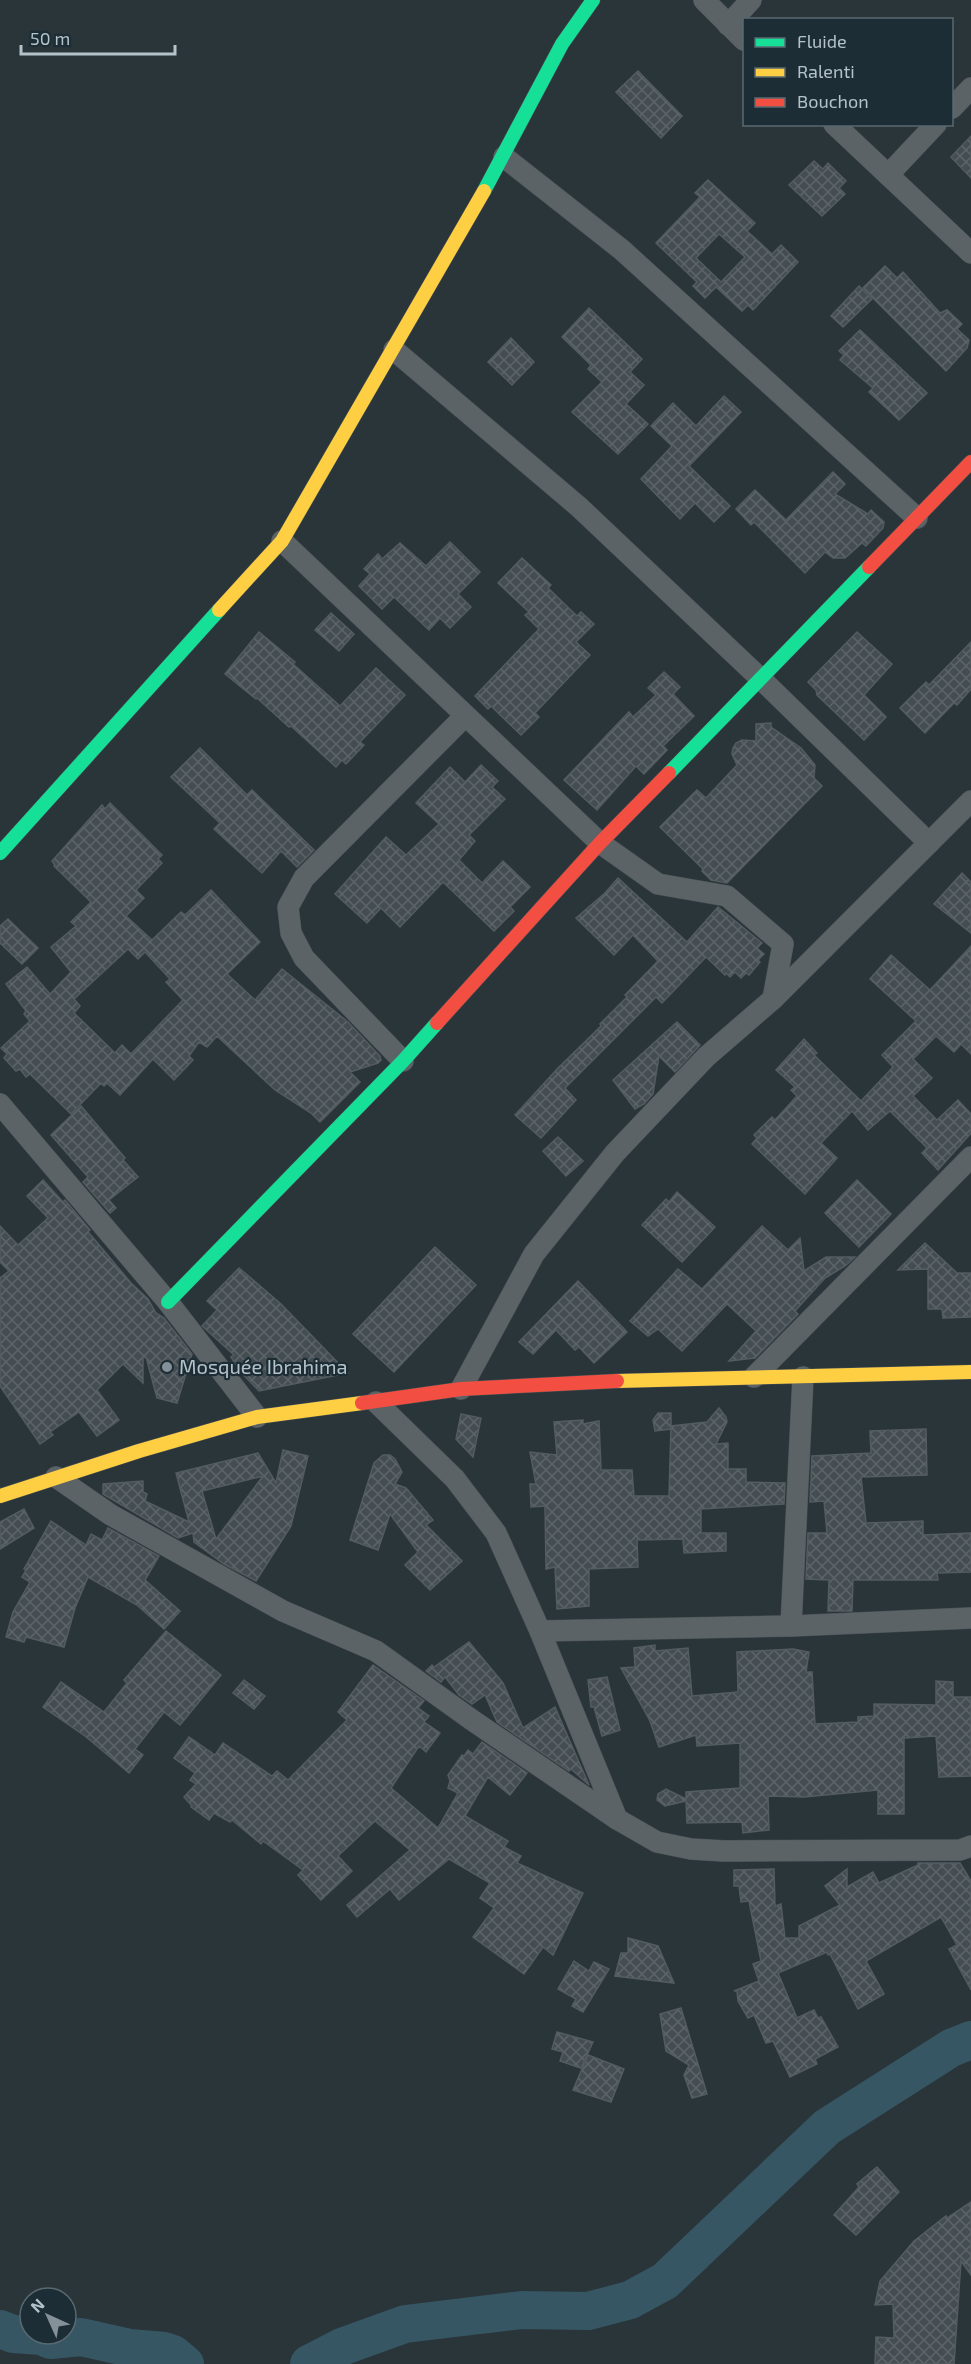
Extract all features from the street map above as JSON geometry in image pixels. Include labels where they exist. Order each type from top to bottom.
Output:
[{"type":"street","points":[[0,853],[282,541],[504,157],[562,44],[593,0]]},
{"type":"street","points":[[704,0],[743,39]]},
{"type":"street","points":[[728,24],[751,0]]},
{"type":"street","points":[[953,106],[971,88]]},
{"type":"street","points":[[836,126],[971,253]]},
{"type":"street","points":[[888,175],[934,126]]},
{"type":"street","points":[[504,157],[622,250],[917,518]]},
{"type":"street","points":[[394,350],[579,507],[761,679],[929,843]]},
{"type":"street","points":[[168,1302],[403,1061],[600,843],[971,462]]},
{"type":"street","points":[[282,541],[600,843],[657,884],[727,896],[783,944],[773,999]]},
{"type":"street","points":[[403,1061],[304,958],[291,933],[288,907],[304,878],[465,716]]},
{"type":"street","points":[[461,1389],[534,1254],[615,1153],[706,1057],[773,999],[971,801]]},
{"type":"street","points":[[0,1104],[168,1302],[257,1417]]},
{"type":"street","points":[[754,1377],[971,1157]]},
{"type":"street","points":[[0,1496],[257,1417],[461,1389],[604,1381],[971,1372]]},
{"type":"street","points":[[791,1626],[803,1377]]},
{"type":"street","points":[[376,1402],[455,1479],[496,1533],[540,1631],[617,1819]]},
{"type":"street","points":[[57,1477],[111,1515],[283,1611],[376,1651],[617,1819],[657,1842],[691,1849],[960,1850],[971,1846]]},
{"type":"street","points":[[540,1631],[791,1626],[971,1618]]},
{"type":"building","points":[[638,71],[682,116],[661,138],[616,92]]},
{"type":"building","points":[[971,136],[971,178],[951,157]]},
{"type":"building","points":[[814,161],[823,169],[828,163],[846,181],[839,188],[845,194],[822,216],[789,185]]},
{"type":"building","points":[[708,180],[755,223],[747,231],[772,254],[781,245],[798,262],[753,310],[748,305],[742,311],[716,287],[705,298],[693,286],[697,282],[656,243],[700,197],[695,193]],"holes":[[[719,234],[745,257],[721,282],[696,258]]]},
{"type":"building","points":[[885,266],[897,278],[903,272],[940,313],[947,310],[962,324],[957,329],[969,340],[967,348],[946,371],[863,288]]},
{"type":"building","points":[[859,286],[872,299],[843,327],[831,316]]},
{"type":"building","points":[[589,308],[642,359],[630,372],[644,385],[626,404],[648,424],[618,454],[572,412],[602,382],[588,369],[591,365],[562,337]]},
{"type":"building","points":[[860,330],[927,393],[899,420],[869,392],[873,388],[840,360],[844,355],[839,351]]},
{"type":"building","points":[[511,338],[534,362],[512,385],[488,362]]},
{"type":"building","points":[[724,396],[741,412],[689,466],[730,506],[714,522],[695,503],[680,519],[641,479],[672,446],[651,426],[673,403],[696,426]]},
{"type":"building","points":[[833,472],[845,484],[835,494],[868,514],[871,510],[884,522],[883,528],[866,546],[862,543],[845,558],[833,558],[825,552],[805,573],[754,522],[751,525],[736,509],[755,490],[786,520]]},
{"type":"building","points":[[450,542],[480,572],[458,594],[471,607],[450,628],[440,618],[429,630],[394,597],[382,609],[359,586],[370,574],[364,569],[378,554],[382,559],[400,543],[426,566]]},
{"type":"building","points":[[522,558],[551,585],[548,588],[577,616],[581,612],[594,624],[576,642],[590,655],[535,713],[539,717],[521,735],[491,706],[488,709],[475,696],[539,629],[525,615],[529,612],[498,583]]},
{"type":"building","points":[[331,613],[354,634],[339,651],[315,630]]},
{"type":"building","points":[[259,632],[295,662],[293,664],[340,706],[376,668],[405,695],[360,742],[364,745],[346,764],[342,760],[336,767],[291,726],[289,727],[257,698],[225,674]]},
{"type":"building","points":[[857,632],[892,664],[864,695],[886,717],[864,740],[817,695],[816,690],[808,682]]},
{"type":"building","points":[[971,642],[971,689],[957,705],[954,703],[925,733],[900,708],[926,682],[929,685]]},
{"type":"building","points":[[664,672],[680,687],[673,694],[694,716],[663,746],[667,750],[644,774],[636,766],[597,810],[564,780],[629,712],[633,717],[656,695],[648,688]]},
{"type":"building","points":[[771,723],[771,727],[801,748],[815,765],[814,778],[822,786],[727,883],[711,880],[702,871],[703,869],[660,827],[697,790],[706,798],[737,765],[732,754],[736,743],[742,740],[756,741],[756,724]]},
{"type":"building","points":[[200,748],[247,795],[252,790],[314,850],[297,867],[281,851],[262,873],[214,829],[220,823],[171,777]]},
{"type":"building","points":[[481,765],[498,781],[492,787],[505,799],[469,835],[475,841],[459,860],[482,883],[503,861],[530,887],[510,907],[514,911],[494,931],[443,882],[400,927],[381,908],[367,923],[335,894],[386,837],[406,855],[439,824],[416,803],[450,767],[465,782]]},
{"type":"building","points":[[110,803],[162,855],[158,859],[162,863],[136,890],[144,898],[126,916],[152,940],[181,912],[185,915],[211,890],[260,942],[227,974],[255,1000],[282,969],[348,1022],[380,1056],[381,1060],[378,1063],[350,1072],[360,1082],[320,1122],[311,1113],[275,1090],[217,1036],[207,1047],[199,1042],[189,1056],[193,1060],[174,1080],[153,1059],[120,1095],[107,1083],[104,1086],[101,1083],[71,1114],[30,1074],[26,1077],[20,1069],[16,1071],[4,1058],[7,1054],[1,1048],[30,1021],[24,1014],[26,1011],[6,984],[27,967],[50,994],[71,972],[51,947],[76,926],[71,922],[91,902],[54,866],[52,861],[102,805],[105,809]],"holes":[[[128,949],[138,959],[145,952],[170,979],[166,982],[183,1000],[131,1054],[122,1045],[115,1053],[74,1013],[80,1006],[74,999]]]},
{"type":"building","points":[[962,873],[971,882],[971,933],[934,904]]},
{"type":"building","points":[[618,878],[687,942],[718,907],[762,943],[757,948],[764,954],[749,975],[746,973],[741,978],[735,972],[730,977],[726,973],[725,975],[706,957],[662,1003],[656,997],[565,1088],[576,1100],[541,1138],[515,1115],[601,1026],[600,1024],[627,997],[625,995],[658,961],[633,935],[614,955],[576,918],[605,893]]},
{"type":"building","points":[[8,919],[38,948],[22,964],[0,943],[0,926]]},
{"type":"building","points":[[971,946],[971,1054],[961,1044],[954,1052],[936,1036],[913,1059],[932,1078],[913,1096],[937,1120],[958,1100],[971,1114],[971,1133],[938,1170],[922,1153],[927,1148],[890,1111],[868,1130],[852,1111],[821,1143],[837,1158],[805,1194],[752,1144],[757,1138],[754,1135],[772,1117],[775,1120],[797,1096],[791,1090],[795,1087],[776,1070],[804,1039],[817,1053],[814,1055],[861,1101],[893,1067],[882,1055],[916,1021],[870,979],[891,955],[930,990]]},
{"type":"building","points":[[677,1022],[700,1045],[675,1072],[659,1056],[653,1094],[644,1104],[635,1109],[613,1080]]},
{"type":"building","points":[[81,1106],[138,1177],[109,1200],[116,1208],[110,1213],[83,1182],[88,1177],[51,1135]]},
{"type":"building","points":[[558,1137],[583,1161],[566,1176],[543,1151]]},
{"type":"building","points":[[43,1180],[63,1202],[65,1200],[90,1230],[88,1232],[131,1283],[148,1299],[156,1313],[164,1318],[192,1354],[177,1403],[157,1398],[146,1357],[143,1358],[143,1383],[123,1364],[97,1390],[119,1420],[97,1436],[79,1412],[50,1432],[53,1435],[40,1444],[0,1386],[0,1278],[9,1271],[0,1262],[0,1226],[18,1245],[48,1218],[27,1196]]},
{"type":"building","points":[[857,1180],[891,1214],[859,1247],[825,1213]]},
{"type":"building","points":[[677,1192],[715,1227],[682,1262],[642,1225],[666,1199],[669,1202]]},
{"type":"building","points":[[762,1226],[788,1250],[800,1238],[804,1271],[826,1257],[855,1257],[825,1278],[795,1311],[798,1314],[755,1358],[729,1361],[756,1331],[727,1304],[682,1351],[658,1329],[648,1336],[630,1321],[678,1269],[702,1289]]},
{"type":"building","points":[[925,1243],[957,1273],[971,1273],[971,1317],[943,1318],[942,1309],[928,1309],[928,1269],[898,1270]]},
{"type":"building","points":[[435,1247],[476,1285],[394,1372],[353,1334]]},
{"type":"building","points":[[239,1268],[281,1304],[348,1373],[259,1391],[239,1370],[231,1357],[234,1355],[202,1326],[217,1310],[207,1301]]},
{"type":"building","points":[[578,1281],[627,1332],[594,1363],[579,1347],[575,1350],[556,1330],[533,1354],[519,1342]]},
{"type":"building","points":[[719,1408],[727,1422],[716,1444],[728,1443],[728,1469],[746,1469],[746,1482],[785,1483],[784,1504],[701,1509],[701,1533],[726,1533],[726,1551],[684,1553],[683,1539],[637,1540],[638,1567],[589,1569],[589,1606],[557,1609],[555,1567],[546,1569],[545,1506],[531,1507],[530,1484],[536,1484],[530,1452],[557,1455],[554,1422],[583,1420],[583,1424],[599,1421],[601,1470],[632,1470],[634,1496],[669,1496],[671,1426],[707,1422]]},
{"type":"building","points":[[658,1413],[671,1413],[671,1429],[655,1431],[653,1420]]},
{"type":"building","points":[[461,1414],[481,1418],[473,1457],[456,1439]]},
{"type":"building","points":[[926,1429],[927,1475],[861,1477],[866,1523],[923,1521],[923,1535],[971,1533],[971,1572],[937,1573],[938,1580],[853,1580],[852,1611],[828,1611],[829,1580],[806,1579],[808,1533],[827,1533],[824,1501],[810,1502],[812,1456],[871,1453],[870,1431]]},
{"type":"building","points":[[283,1450],[308,1456],[291,1526],[256,1581],[224,1564],[194,1542],[193,1533],[178,1538],[103,1494],[103,1484],[143,1481],[143,1492],[147,1494],[145,1501],[189,1522],[176,1473],[258,1453],[276,1483]],"holes":[[[263,1476],[216,1539],[202,1491]]]},
{"type":"building","points":[[383,1455],[390,1455],[395,1459],[402,1472],[395,1484],[406,1488],[433,1520],[426,1525],[462,1561],[430,1590],[405,1565],[418,1552],[390,1514],[378,1550],[350,1540],[374,1463]]},
{"type":"building","points":[[24,1509],[34,1528],[0,1549],[0,1522]]},
{"type":"building","points":[[51,1521],[86,1545],[91,1534],[102,1540],[108,1528],[159,1556],[145,1580],[180,1611],[164,1629],[137,1605],[88,1577],[75,1608],[64,1647],[26,1637],[24,1642],[6,1637],[13,1612],[30,1582],[22,1577],[26,1570],[24,1569]]},
{"type":"building","points":[[166,1631],[221,1675],[180,1725],[164,1712],[135,1749],[143,1755],[129,1773],[85,1736],[43,1707],[61,1682],[104,1712],[127,1683],[124,1680]]},
{"type":"building","points":[[469,1642],[503,1683],[523,1728],[555,1707],[589,1785],[571,1769],[569,1771],[497,1722],[485,1695],[472,1704],[459,1695],[445,1677],[441,1682],[426,1671]]},
{"type":"building","points":[[655,1645],[655,1651],[688,1648],[692,1696],[738,1692],[737,1652],[793,1649],[809,1652],[806,1672],[812,1672],[815,1724],[858,1722],[858,1717],[874,1716],[874,1704],[936,1705],[936,1681],[953,1682],[953,1697],[971,1697],[971,1776],[939,1777],[936,1736],[904,1738],[904,1814],[878,1814],[878,1790],[804,1797],[768,1796],[769,1830],[743,1833],[742,1822],[687,1823],[686,1801],[665,1806],[657,1800],[658,1794],[666,1789],[686,1799],[686,1792],[740,1788],[740,1743],[697,1746],[696,1735],[659,1747],[650,1721],[621,1668],[635,1667],[634,1648]]},
{"type":"building","points":[[373,1665],[424,1701],[418,1708],[429,1716],[424,1722],[440,1733],[426,1752],[419,1746],[391,1788],[438,1828],[458,1793],[448,1788],[450,1781],[448,1775],[468,1750],[473,1754],[482,1742],[527,1773],[510,1795],[488,1777],[465,1816],[508,1841],[504,1847],[521,1856],[517,1863],[583,1893],[553,1955],[543,1947],[524,1974],[473,1937],[494,1908],[480,1898],[490,1883],[449,1859],[399,1900],[390,1889],[357,1917],[347,1905],[410,1850],[375,1821],[338,1856],[352,1871],[321,1900],[298,1875],[303,1870],[263,1841],[261,1844],[232,1820],[230,1822],[214,1813],[209,1820],[191,1807],[184,1797],[196,1784],[190,1780],[195,1773],[174,1758],[189,1737],[215,1755],[223,1743],[272,1776],[277,1771],[288,1780],[347,1720],[338,1712]]},
{"type":"building","points":[[607,1677],[620,1730],[602,1736],[594,1707],[591,1707],[588,1680]]},
{"type":"building","points":[[244,1680],[265,1696],[254,1709],[233,1693]]},
{"type":"building","points":[[918,1863],[960,1863],[971,1881],[971,1990],[949,1949],[957,1945],[941,1917],[866,1961],[884,1994],[858,2009],[827,1952],[778,1973],[797,2018],[814,2010],[818,2018],[821,2017],[838,2047],[815,2059],[817,2064],[790,2077],[773,2041],[766,2043],[754,2015],[748,2018],[738,2001],[737,1991],[734,1991],[759,1981],[753,1964],[761,1961],[749,1901],[741,1902],[739,1886],[734,1886],[734,1870],[774,1869],[775,1906],[781,1904],[785,1938],[799,1938],[799,1926],[840,1905],[825,1886],[847,1869],[847,1887],[873,1872],[879,1883]]},
{"type":"building","points":[[628,1938],[658,1946],[674,1983],[615,1976],[621,1953],[628,1953]]},
{"type":"building","points":[[574,1961],[589,1971],[594,1962],[609,1969],[583,2012],[572,2006],[576,1999],[558,1989]]},
{"type":"building","points":[[681,2008],[707,2094],[692,2098],[684,2075],[689,2065],[666,2051],[660,2014]]},
{"type":"building","points":[[557,2032],[593,2042],[581,2068],[560,2061],[563,2052],[552,2049]]},
{"type":"building","points":[[588,2055],[624,2069],[611,2102],[573,2090]]},
{"type":"building","points":[[877,2167],[899,2192],[856,2235],[834,2215],[859,2187],[857,2184]]},
{"type":"building","points":[[971,2202],[971,2275],[961,2261],[954,2364],[875,2364],[876,2337],[894,2338],[893,2304],[875,2305],[880,2281],[914,2241],[946,2216],[947,2218]]},
{"type":"waterway","points":[[309,2364],[344,2346],[405,2324],[522,2310],[588,2311],[630,2300],[665,2281],[827,2127],[951,2048],[971,2040]]},
{"type":"waterway","points":[[0,2329],[13,2334],[41,2336],[51,2340],[81,2337],[130,2348],[164,2351],[173,2354],[185,2364]]},
{"type":"traffic: fast","points":[[484,191],[562,44],[593,0]]},
{"type":"traffic: fast","points":[[669,773],[869,567]]},
{"type":"traffic: fast","points":[[0,853],[219,610]]},
{"type":"traffic: fast","points":[[168,1302],[403,1061],[437,1023]]},
{"type":"traffic: slow","points":[[219,610],[282,541],[484,191]]},
{"type":"traffic: slow","points":[[617,1381],[971,1372]]},
{"type":"traffic: slow","points":[[0,1496],[139,1451],[257,1417],[362,1403]]},
{"type":"traffic: jam","points":[[869,567],[971,462]]},
{"type":"traffic: jam","points":[[437,1023],[600,843],[669,773]]},
{"type":"traffic: jam","points":[[362,1403],[461,1389],[617,1381]]},
{"type":"place","name":"Mosquée Ibrahima","points":[[167,1367]]}]
